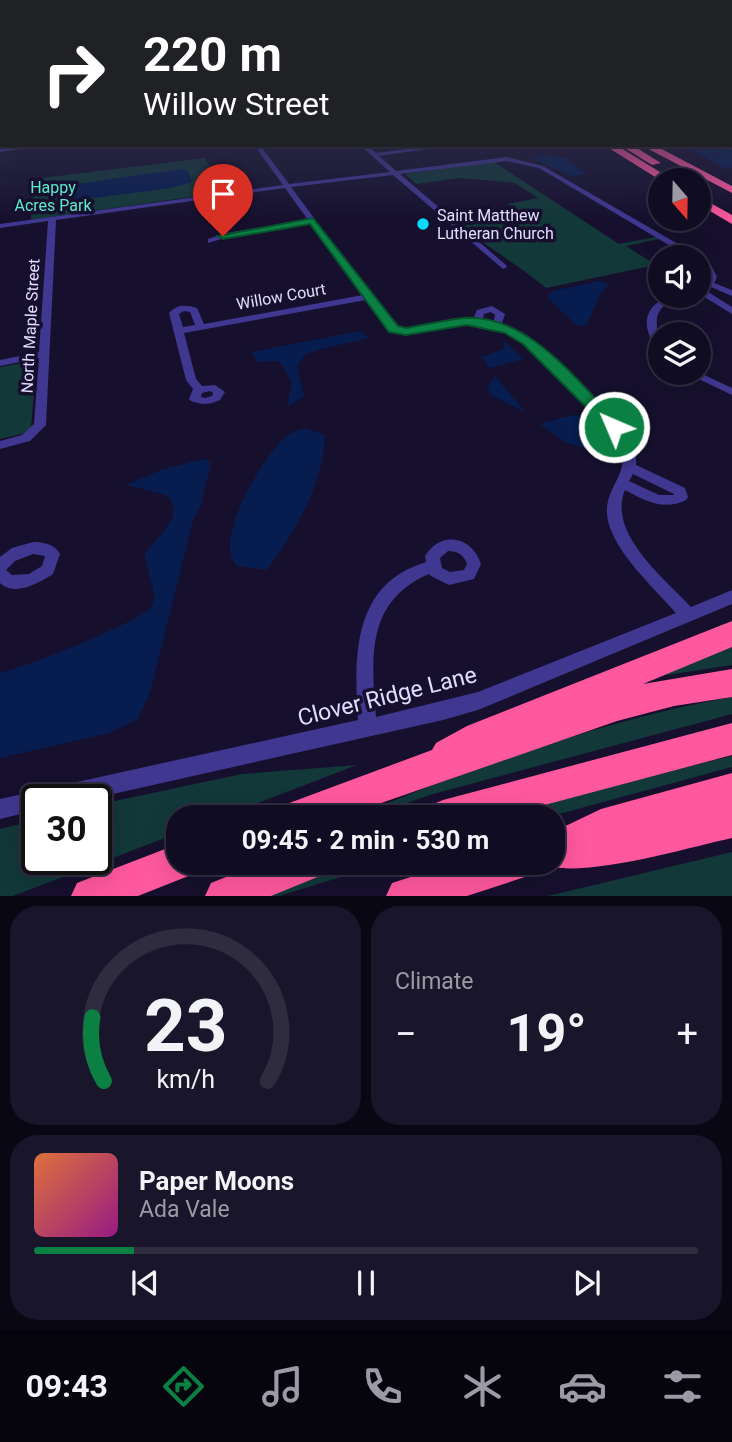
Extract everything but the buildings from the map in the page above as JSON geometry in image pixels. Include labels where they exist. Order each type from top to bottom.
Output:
[{"type":"highway","points":[[612,147],[648,169]]},
{"type":"highway","points":[[628,147],[665,168]]},
{"type":"highway","points":[[650,147],[732,190]]},
{"type":"highway","points":[[711,194],[732,204]]},
{"type":"highway","points":[[711,208],[732,222]]},
{"type":"highway","points":[[414,773],[478,737],[732,634]]},
{"type":"highway","points":[[328,805],[414,773],[617,706],[674,691],[732,682]]},
{"type":"highway","points":[[484,805],[732,739]]},
{"type":"highway","points":[[565,846],[601,827],[732,790]]},
{"type":"highway","points":[[565,851],[611,846],[732,821]]},
{"type":"highway","points":[[90,896],[166,867]]},
{"type":"highway","points":[[224,896],[277,875]]},
{"type":"highway","points":[[405,896],[475,875]]},
{"type":"street","points":[[0,150],[24,147]]},
{"type":"street","points":[[258,147],[390,326],[398,331],[477,322],[497,325],[528,341],[614,427],[627,444],[632,468],[613,502],[618,530],[688,615]]},
{"type":"street","points":[[365,147],[503,267]]},
{"type":"street","points":[[374,155],[437,147]]},
{"type":"street","points":[[0,226],[495,159],[535,164],[673,245]]},
{"type":"street","name":"North Maple Street","points":[[0,445],[35,433],[41,417],[52,219]]},
{"type":"street","points":[[211,241],[228,235],[313,221]]},
{"type":"street","points":[[711,284],[732,293]]},
{"type":"street","name":"Willow Court","points":[[179,331],[368,297]]},
{"type":"street","points":[[711,298],[732,311]]},
{"type":"street","points":[[199,390],[191,380],[174,313],[183,308],[194,310],[200,327]]},
{"type":"street","points":[[0,363],[44,354]]},
{"type":"street","points":[[711,382],[732,392]]},
{"type":"street","points":[[622,483],[662,501],[674,502],[681,498],[680,491],[671,485],[632,468]]},
{"type":"street","points":[[0,566],[11,556],[31,549],[47,549],[53,554],[48,570],[32,580],[9,582],[0,573]]},
{"type":"street","points":[[368,727],[363,665],[371,620],[399,584],[417,571],[432,566]]},
{"type":"street","name":"Clover Ridge Lane","points":[[110,784],[478,701],[732,597]]},
{"type":"street","name":"Clover Ridge Lane","points":[[0,808],[21,804]]},
{"type":"green space","name":"Happy Acres Park","points":[[205,158],[224,192],[31,220],[34,179]]},
{"type":"green space","points":[[494,162],[619,244],[656,237],[659,239],[626,246],[648,260],[648,267],[546,288],[461,226],[510,219],[508,216],[520,214],[508,204],[538,198],[515,183],[460,178],[416,184],[405,174]]},
{"type":"green space","points":[[28,362],[36,366],[31,428],[22,434],[0,439],[0,367]]},
{"type":"green space","points":[[732,645],[732,665],[667,675],[665,672]]},
{"type":"green space","points":[[732,697],[732,714],[400,805],[383,805],[539,747],[683,707]]},
{"type":"green space","points":[[732,756],[732,767],[565,812],[565,805],[542,805]]},
{"type":"green space","points":[[357,765],[252,805],[166,805],[166,838],[112,858],[112,802],[242,774]]},
{"type":"green space","points":[[21,824],[21,875],[68,875],[13,896],[0,896],[0,829]]},
{"type":"green space","points":[[732,852],[732,896],[548,896]]},
{"type":"green space","points":[[312,875],[348,875],[279,896],[254,896]]},
{"type":"water","points":[[687,147],[732,147],[732,167],[725,168]]},
{"type":"water","points":[[551,155],[567,159],[585,174],[571,176],[528,157]]},
{"type":"water","points":[[181,169],[188,171],[192,182],[171,188],[69,201],[54,197],[63,186]]},
{"type":"water","points":[[599,281],[610,284],[600,294],[586,326],[575,324],[547,297],[553,291]]},
{"type":"water","points":[[360,331],[369,338],[305,355],[297,366],[304,396],[287,408],[292,382],[282,365],[278,361],[257,362],[252,352]]},
{"type":"water","points":[[502,339],[523,359],[490,368],[481,357],[505,349]]},
{"type":"water","points":[[495,376],[525,412],[491,395],[488,387]]},
{"type":"water","points":[[577,414],[598,436],[604,454],[565,442],[540,424]]},
{"type":"water","points":[[305,428],[325,435],[319,471],[306,507],[266,570],[237,566],[231,554],[231,538],[243,499],[276,447],[287,435]]},
{"type":"water","points":[[204,459],[211,463],[201,504],[193,520],[150,693],[137,720],[109,733],[0,758],[0,673],[55,654],[106,632],[144,613],[152,606],[154,594],[145,554],[168,526],[174,511],[166,495],[126,485],[161,470]]},
{"type":"place","name":"Saint Matthew Lutheran Church","points":[[423,224]]},
{"type":"route","points":[[223,236],[313,221],[393,329],[406,331],[452,323],[477,322],[509,330],[528,341],[614,427]]}]
